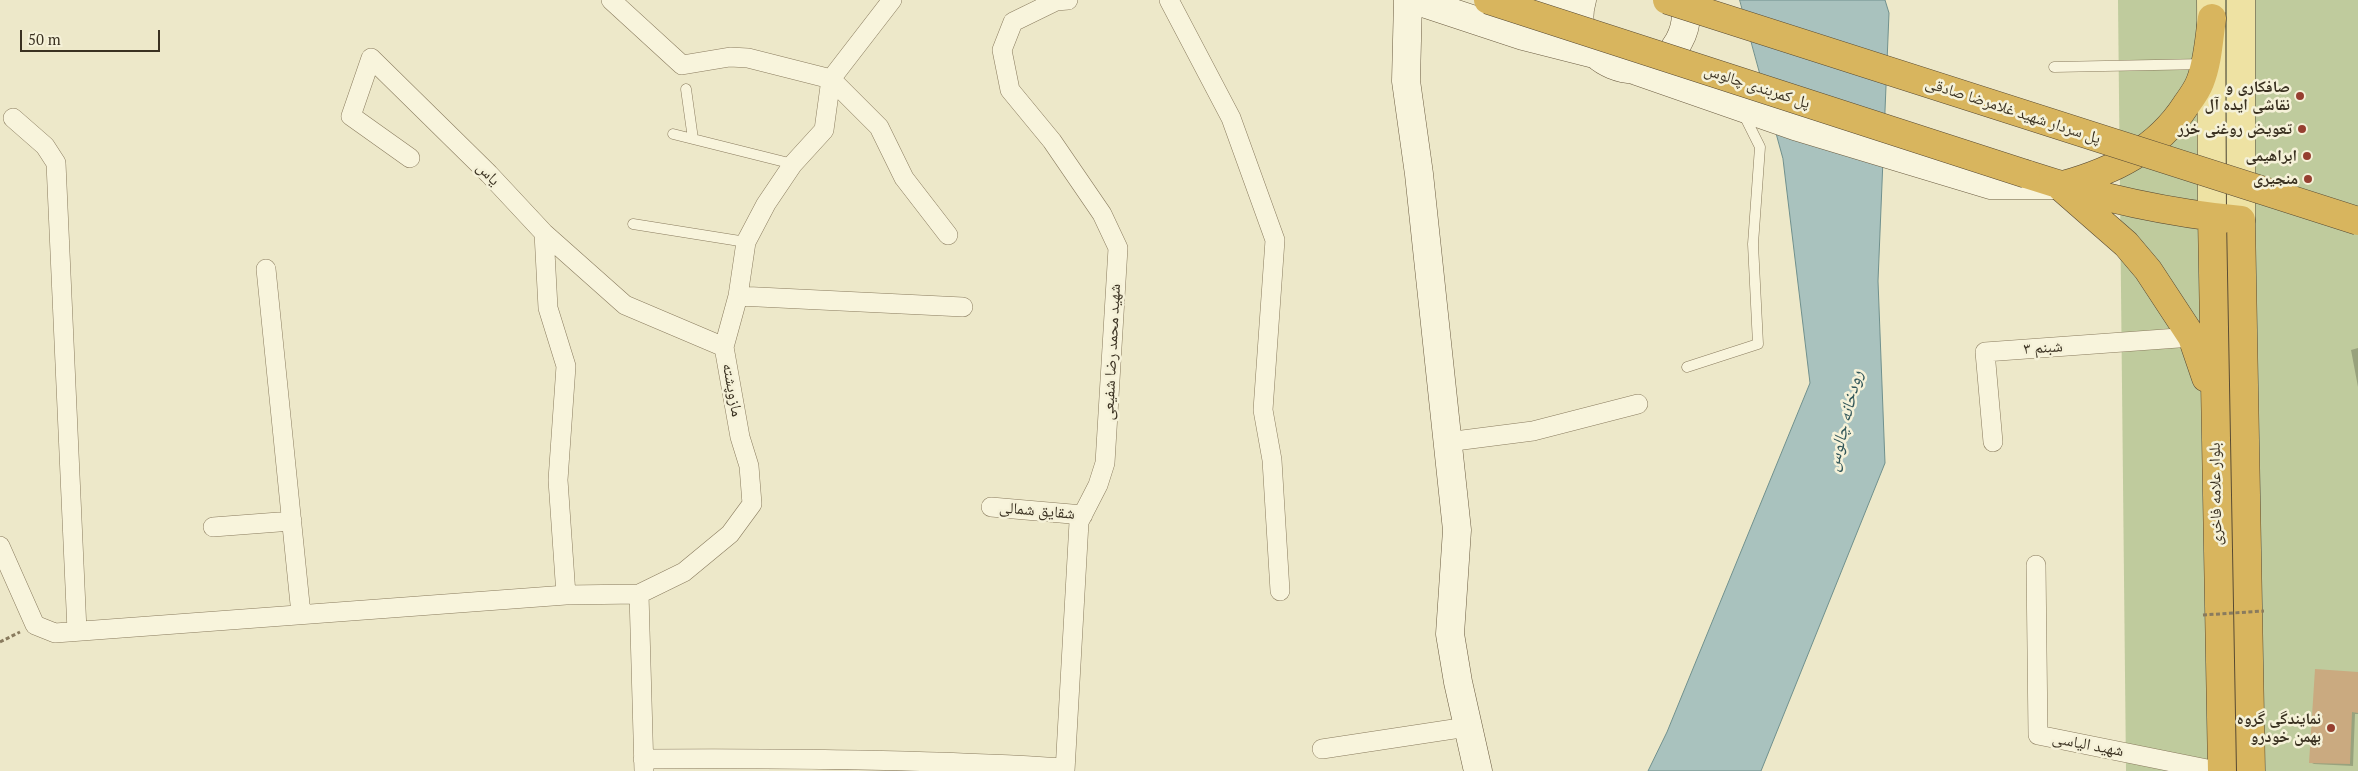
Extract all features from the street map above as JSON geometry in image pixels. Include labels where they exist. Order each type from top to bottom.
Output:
[{"type":"highway","name":"پل کمربندی چالوس","points":[[1488,0],[2060,186],[2145,206],[2241,220]]},
{"type":"highway","name":"پل سردار شهید غلامرضا صادقی","points":[[1681,2],[2358,222]]},
{"type":"highway","points":[[2060,186],[2097,176],[2133,158],[2160,137],[2181,113],[2200,84],[2206,64],[2212,9]]},
{"type":"highway","points":[[2060,186],[2126,244],[2148,270],[2192,337],[2214,403]]},
{"type":"highway","name":"بلوار علامه فاخری","points":[[2212,217],[2222,771]]},
{"type":"highway","name":"بلوار علامه فاخری","points":[[2241,220],[2251,771]]},
{"type":"main road","points":[[2241,0],[2241,220]]},
{"type":"main road","points":[[2212,9],[2212,217]]},
{"type":"street","points":[[611,0],[682,65],[730,57],[748,58],[831,79],[879,127],[904,178],[948,235]]},
{"type":"street","name":"مازوپشته","points":[[639,594],[684,572],[730,534],[752,504],[749,466],[740,437],[724,347],[738,296],[746,242],[766,204],[793,164],[824,130],[831,79],[892,0]]},
{"type":"street","name":"شهید محمد رضا شفیعی","points":[[1065,769],[1079,522],[1098,485],[1105,463],[1118,248],[1102,214],[1052,140],[1010,90],[1002,50],[1013,22],[1056,2],[1068,0]]},
{"type":"street","points":[[1169,0],[1231,118],[1276,240],[1263,410],[1272,460],[1280,591]]},
{"type":"street","points":[[1408,0],[1406,81],[1419,174],[1457,530],[1450,634],[1467,727],[1478,771]]},
{"type":"street","points":[[1414,0],[1523,36],[1594,54],[1612,66],[1634,70],[1795,126],[1991,185],[2060,186]]},
{"type":"street","points":[[1582,0],[1579,12],[1582,34],[1594,54]]},
{"type":"street","points":[[1523,36],[1535,35],[1544,27],[1545,15],[1541,2]]},
{"type":"street","points":[[1634,70],[1656,64],[1674,50],[1685,31],[1681,2]]},
{"type":"street","name":"یاس","points":[[410,158],[351,116],[370,58],[489,174],[544,233],[625,305],[724,347]]},
{"type":"street","points":[[13,118],[45,146],[56,163],[77,631]]},
{"type":"street","points":[[544,233],[548,308],[566,366],[558,480],[566,595]]},
{"type":"street","points":[[266,269],[301,614]]},
{"type":"street","points":[[738,296],[963,307]]},
{"type":"street","name":"شبنم ۳","points":[[1992,442],[1985,352],[2192,337]]},
{"type":"street","points":[[1447,442],[1533,431],[1638,404]]},
{"type":"street","name":"شقایق شمالی","points":[[991,507],[1083,515]]},
{"type":"street","points":[[213,527],[292,521]]},
{"type":"street","points":[[0,546],[10,564],[35,625],[55,633],[566,595],[639,594],[644,765],[811,764],[1065,769]]},
{"type":"street","name":"شهید الیاسی","points":[[2036,564],[2038,735],[2217,771]]},
{"type":"street","points":[[1322,749],[1467,727]]},
{"type":"lane","points":[[2054,67],[2206,64]]},
{"type":"lane","points":[[686,89],[693,139]]},
{"type":"lane","points":[[1687,367],[1758,344],[1753,244],[1760,147],[1741,108]]},
{"type":"lane","points":[[673,134],[793,164]]},
{"type":"lane","points":[[633,224],[746,242]]},
{"type":"path","points":[[2203,615],[2264,611]]},
{"type":"green space","points":[[2118,0],[2358,0],[2358,771],[2126,771]]},
{"type":"water","name":"رودخانه چالوس","points":[[1740,0],[1885,0],[1889,13],[1878,281],[1885,463],[1761,771],[1648,771],[1667,732],[1810,383],[1783,159]]},
{"type":"building","name":"نمایندگی گروه بهمن خودرو","points":[[2315,669],[2358,672],[2358,713],[2352,712],[2350,764],[2309,763]]},
{"type":"place","name":"صافکاری و نقاشی ایده آل","points":[[2300,96]]},
{"type":"place","name":"تعویض روغنی خزر","points":[[2302,129]]},
{"type":"place","name":"ابراهیمی","points":[[2307,156]]},
{"type":"place","name":"منجیری","points":[[2308,179]]},
{"type":"place","name":"نمایندگی گروه بهمن خودرو","points":[[2331,728]]}]
